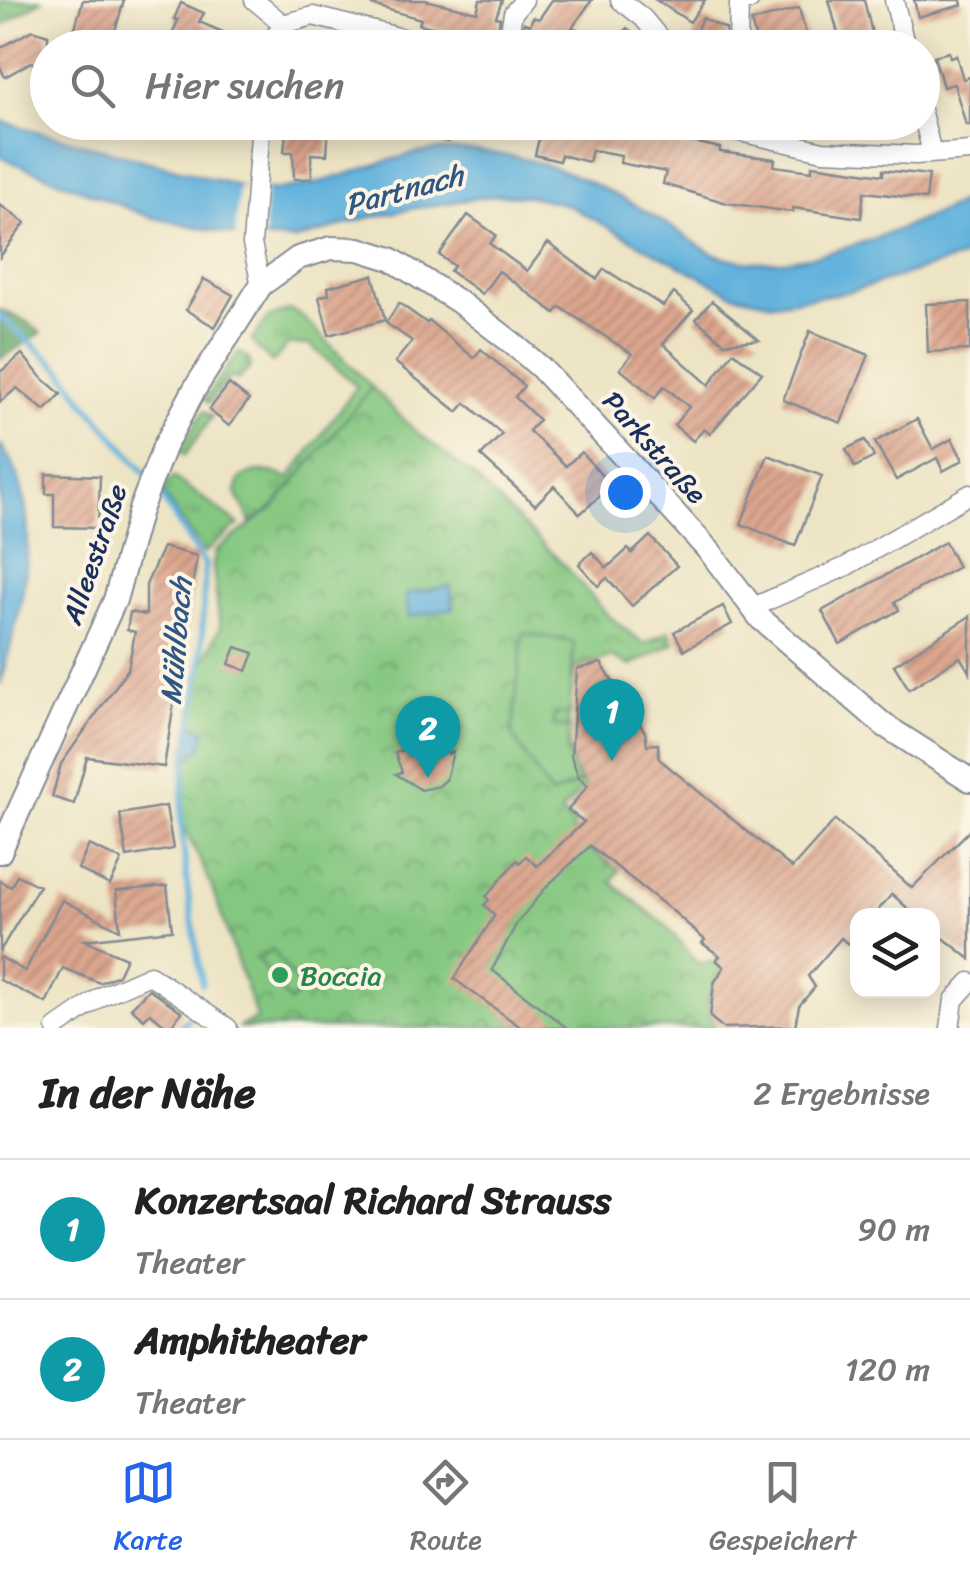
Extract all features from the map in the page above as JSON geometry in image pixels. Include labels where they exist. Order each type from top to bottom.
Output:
[{"type":"street","points":[[254,0],[283,24]]},
{"type":"street","points":[[270,0],[283,24]]},
{"type":"street","points":[[511,30],[514,14],[524,0]]},
{"type":"street","points":[[620,0],[653,30]]},
{"type":"street","points":[[738,30],[739,3],[750,0]]},
{"type":"street","points":[[894,0],[902,30]]},
{"type":"street","points":[[279,30],[283,24],[312,16],[369,30]]},
{"type":"street","points":[[259,140],[252,244],[261,284]]},
{"type":"street","points":[[786,140],[823,150],[916,156],[970,151]]},
{"type":"street","points":[[929,140],[932,152]]},
{"type":"street","name":"Parkstraße","points":[[261,284],[298,258],[330,248],[359,248],[391,258],[425,279],[489,324],[540,367],[711,554],[751,608],[804,660],[872,715],[970,780]]},
{"type":"street","name":"Alleestraße","points":[[0,852],[115,600],[140,510],[164,446],[194,390],[261,284]]},
{"type":"street","points":[[751,608],[844,566],[970,494]]},
{"type":"street","points":[[56,1028],[102,996],[150,975],[228,1028]]},
{"type":"street","points":[[950,1028],[954,1000],[970,982]]},
{"type":"green space","points":[[0,0],[42,0],[0,27]]},
{"type":"green space","points":[[0,310],[26,321],[41,333],[0,359]]},
{"type":"green space","points":[[289,310],[300,314],[372,387],[300,480],[251,522],[236,493],[240,479],[264,471],[289,479],[357,386],[310,345],[288,344],[272,363],[251,341],[268,318]]},
{"type":"green space","points":[[239,352],[249,359],[251,367],[237,380],[231,376],[209,403],[204,399]]},
{"type":"green space","points":[[372,387],[414,430],[474,477],[566,567],[608,615],[643,644],[669,631],[674,643],[631,666],[611,657],[575,668],[568,746],[576,775],[585,786],[561,812],[575,824],[572,835],[619,871],[611,882],[666,926],[697,963],[715,962],[721,969],[710,998],[715,1028],[237,1028],[257,1019],[211,885],[181,820],[185,766],[201,667],[220,627],[213,567],[215,551],[273,508]]},
{"type":"green space","points":[[204,411],[212,417],[185,455],[178,451]]},
{"type":"green space","points":[[173,477],[239,524],[204,553],[163,493],[164,484]]},
{"type":"green space","points":[[523,633],[574,642],[570,714],[554,714],[554,727],[570,727],[567,752],[579,783],[551,795],[512,735]]},
{"type":"green space","name":"Boccia","points":[[272,949],[302,990],[290,1002],[258,960]]},
{"type":"water","name":"Partnach","points":[[0,121],[30,129],[30,140],[70,140],[253,190],[308,185],[432,151],[521,158],[564,171],[605,190],[700,247],[752,262],[782,261],[849,247],[970,198],[970,255],[849,292],[773,303],[733,294],[565,204],[528,196],[497,195],[415,208],[297,240],[249,238],[150,217],[0,157]]},
{"type":"water","points":[[0,444],[15,471],[28,530],[22,594],[0,685]]},
{"type":"water","points":[[450,586],[454,608],[409,617],[406,594]]},
{"type":"water","points":[[192,723],[205,731],[201,749],[194,752],[185,766]]},
{"type":"pier","points":[[239,187],[266,188],[264,239],[235,239]]},
{"type":"building","points":[[83,0],[124,0],[115,30],[74,30]]},
{"type":"building","points":[[373,0],[425,0],[477,12],[480,0],[502,0],[496,17],[500,18],[498,30],[444,30],[372,5]]},
{"type":"building","points":[[552,0],[592,0],[572,28],[581,30],[523,30],[524,23],[530,25],[533,17],[539,19]]},
{"type":"building","points":[[656,0],[705,0],[690,22]]},
{"type":"building","points":[[829,0],[864,0],[871,30],[837,30]]},
{"type":"building","points":[[914,0],[961,0],[962,5],[918,17]]},
{"type":"building","points":[[181,3],[204,13],[199,22],[218,30],[174,30],[178,20],[174,19]]},
{"type":"building","points":[[799,8],[805,30],[753,30],[751,22]]},
{"type":"building","points":[[702,18],[726,29],[726,30],[697,30]]},
{"type":"building","points":[[30,32],[30,63],[5,77],[0,67],[0,48]]},
{"type":"building","points":[[940,54],[956,55],[963,79],[970,77],[970,125],[966,125],[954,84],[943,87]]},
{"type":"building","points":[[285,140],[328,140],[327,155],[311,154],[312,179],[294,179],[293,152],[284,152]]},
{"type":"building","points":[[539,140],[686,140],[720,148],[720,152],[775,159],[774,166],[812,171],[812,165],[883,175],[883,170],[929,175],[926,199],[864,192],[861,218],[727,203],[663,184],[666,172],[620,163],[621,155],[592,150],[589,162],[561,155],[559,161],[535,155]]},
{"type":"building","points":[[0,205],[25,223],[0,257]]},
{"type":"building","points":[[468,215],[496,235],[490,244],[527,271],[548,243],[597,279],[604,269],[663,306],[674,293],[693,310],[663,344],[709,385],[733,352],[762,373],[710,434],[704,429],[693,441],[674,425],[689,407],[664,386],[655,398],[620,369],[632,354],[560,307],[555,313],[499,271],[482,294],[450,271],[454,266],[439,255]]},
{"type":"building","points":[[373,275],[385,320],[329,335],[319,297],[329,294],[328,287]]},
{"type":"building","points":[[204,279],[233,295],[215,327],[186,310]]},
{"type":"building","points":[[712,301],[759,340],[724,343],[696,319]]},
{"type":"building","points":[[970,302],[970,350],[928,352],[926,304]]},
{"type":"building","points":[[399,303],[429,321],[474,358],[481,349],[524,386],[515,397],[539,420],[529,431],[566,466],[581,452],[611,486],[580,514],[554,486],[535,505],[481,456],[502,434],[466,403],[458,412],[395,362],[412,341],[386,323]]},
{"type":"building","points":[[810,331],[869,355],[841,423],[783,400]]},
{"type":"building","points":[[22,354],[61,394],[45,411],[17,388],[0,402],[0,372]]},
{"type":"building","points":[[229,384],[249,400],[229,426],[209,410]]},
{"type":"building","points":[[917,419],[933,449],[952,439],[963,460],[943,471],[937,458],[896,480],[875,442]]},
{"type":"building","points":[[865,440],[874,457],[855,467],[846,449]]},
{"type":"building","points":[[768,455],[822,476],[795,546],[741,524]]},
{"type":"building","points":[[46,474],[100,476],[98,528],[54,527],[54,494],[46,494]]},
{"type":"building","points":[[650,536],[677,566],[632,606],[607,578],[598,586],[579,564],[592,552],[607,568]]},
{"type":"building","points":[[945,542],[958,567],[895,602],[899,610],[840,644],[822,611]]},
{"type":"building","points":[[163,547],[197,556],[164,767],[87,757],[74,804],[52,797],[61,764],[128,669],[135,632],[127,630],[130,612],[146,615],[146,585]]},
{"type":"building","points":[[723,606],[732,624],[684,650],[674,632]]},
{"type":"building","points":[[970,616],[970,673],[960,657],[909,689],[894,665]]},
{"type":"building","points":[[236,647],[254,653],[247,671],[229,664]]},
{"type":"building","points":[[601,663],[645,732],[647,745],[658,744],[659,759],[792,868],[835,820],[912,888],[970,830],[970,959],[940,935],[940,908],[907,908],[892,894],[880,908],[850,908],[850,942],[841,938],[808,976],[815,987],[799,1006],[795,1026],[723,1028],[710,1017],[714,983],[724,967],[716,960],[720,956],[702,943],[705,940],[675,913],[590,846],[548,885],[517,923],[492,970],[567,1028],[522,1028],[454,979],[495,915],[484,905],[489,900],[486,897],[517,860],[520,863],[526,856],[537,866],[584,822],[568,810],[588,785],[579,778],[571,756],[577,669]]},
{"type":"building","points":[[440,735],[448,754],[453,752],[446,780],[421,790],[396,774],[402,772],[395,753]]},
{"type":"building","points":[[166,806],[173,849],[127,857],[120,814]]},
{"type":"building","points":[[89,845],[122,860],[110,885],[78,869]]},
{"type":"building","points":[[17,875],[39,886],[0,951],[0,881],[11,887]]},
{"type":"building","points":[[167,886],[172,930],[84,940],[126,958],[118,975],[100,983],[63,968],[46,1003],[0,980],[0,957],[25,971],[62,900],[120,930],[116,891]]},
{"type":"building","points":[[149,989],[182,1012],[169,1028],[150,1013],[144,1019],[131,1008]]},
{"type":"waterway","name":"Mühlbach","points":[[0,316],[63,371],[146,474]]},
{"type":"waterway","name":"Mühlbach","points":[[156,488],[205,565],[201,667],[185,766],[181,820],[202,984]]},
{"type":"waterway","name":"Mühlbach","points":[[179,1028],[187,1019]]},
{"type":"place","name":"Konzertsaal Richard Strauss","points":[[612,761]]},
{"type":"place","name":"Amphitheater","points":[[428,778]]},
{"type":"place","name":"Boccia","points":[[280,975]]}]
